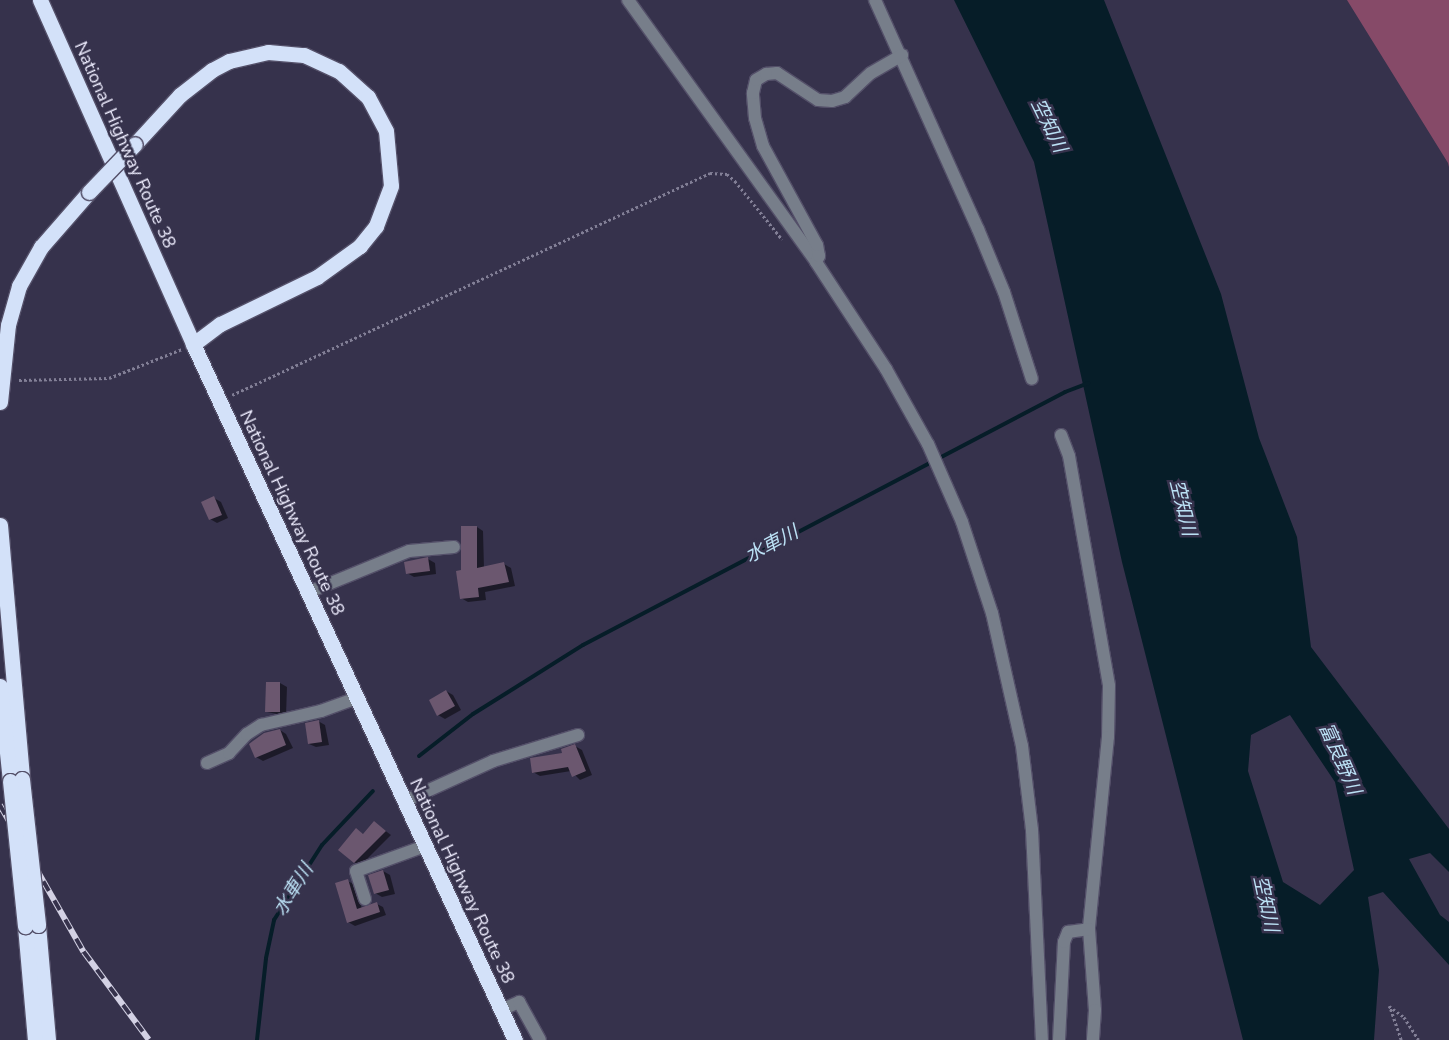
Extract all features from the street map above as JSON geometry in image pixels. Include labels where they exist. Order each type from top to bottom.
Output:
[{"type":"highway","name":"National Highway Route 38","points":[[40,0],[193,344],[515,1040]]},
{"type":"highway","points":[[0,402],[8,325],[20,286],[41,247],[89,192],[180,95],[212,70],[249,55],[268,52],[304,55],[339,71],[368,97],[386,131],[391,186],[376,226],[360,246],[317,277],[220,324],[193,344]]},
{"type":"highway","points":[[0,525],[16,780],[32,925],[48,1040]]},
{"type":"highway","points":[[0,686],[16,780]]},
{"type":"highway","points":[[32,925],[35,1040]]},
{"type":"street","points":[[628,0],[816,262],[886,368],[920,428],[962,522],[984,587],[1006,668],[1024,765],[1032,830],[1042,1040]]},
{"type":"street","points":[[875,0],[902,55],[1004,292],[1032,379]]},
{"type":"street","points":[[816,262],[819,256],[817,245],[763,146],[755,118],[753,93],[756,80],[766,74],[777,73],[818,100],[832,101],[858,88],[872,73],[902,55]]},
{"type":"street","points":[[1061,434],[1069,456],[1109,686],[1108,737],[1089,929],[1094,1010],[1093,1040]]},
{"type":"street","points":[[309,592],[409,550],[454,547]]},
{"type":"street","points":[[207,764],[229,753],[247,734],[261,725],[320,711],[356,698]]},
{"type":"street","points":[[405,801],[493,761],[578,735]]},
{"type":"street","points":[[365,899],[356,871],[425,846]]},
{"type":"street","points":[[1059,1040],[1064,942],[1068,932],[1089,929]]},
{"type":"street","points":[[501,1010],[518,1002],[540,1040]]},
{"type":"path","points":[[220,401],[710,174],[727,174],[735,181],[787,244]]},
{"type":"path","points":[[19,380],[109,378],[136,370],[193,344]]},
{"type":"path","points":[[1401,1040],[1389,1006],[1404,1017],[1419,1040]]},
{"type":"shaded area","points":[[1347,0],[1449,0],[1449,167],[1448,163]]},
{"type":"water","points":[[954,0],[1104,0],[1221,294],[1259,438],[1297,537],[1311,647],[1449,829],[1449,872],[1430,853],[1409,859],[1440,915],[1449,922],[1449,965],[1383,892],[1368,897],[1379,970],[1374,1040],[1243,1040],[1122,562],[1034,162]],"holes":[[[1290,715],[1335,782],[1354,870],[1320,905],[1283,882],[1248,771],[1251,735]]]},
{"type":"building","points":[[214,496],[222,515],[209,520],[201,502]]},
{"type":"building","points":[[461,526],[477,526],[477,568],[504,562],[509,582],[478,588],[479,597],[460,599],[456,571],[461,570]]},
{"type":"building","points":[[428,557],[430,571],[406,574],[404,562]]},
{"type":"building","points":[[266,682],[280,682],[280,712],[265,712]]},
{"type":"building","points":[[446,690],[455,706],[437,716],[429,700]]},
{"type":"building","points":[[319,720],[322,742],[308,744],[305,723]]},
{"type":"building","points":[[280,729],[286,745],[255,758],[249,744],[264,733]]},
{"type":"building","points":[[575,744],[586,771],[572,777],[568,767],[532,773],[530,758],[562,753],[561,749]]},
{"type":"building","points":[[374,821],[386,831],[354,863],[338,850],[356,828],[363,834]]},
{"type":"building","points":[[383,870],[389,890],[374,894],[368,875]]},
{"type":"building","points":[[348,879],[357,909],[377,902],[380,912],[347,923],[335,883]]},
{"type":"waterway","name":"水車川","points":[[419,756],[473,714],[583,645],[1065,392],[1088,383]]},
{"type":"waterway","name":"水車川","points":[[257,1040],[266,958],[274,920],[322,845],[373,791]]},
{"type":"railway","points":[[0,805],[84,952],[149,1040]]},
{"type":"water label","name":"空知川","points":[[1048,126]]},
{"type":"water label","name":"空知川","points":[[1182,508]]},
{"type":"water label","name":"富良野川","points":[[1339,759]]},
{"type":"water label","name":"空知川","points":[[1265,904]]}]
